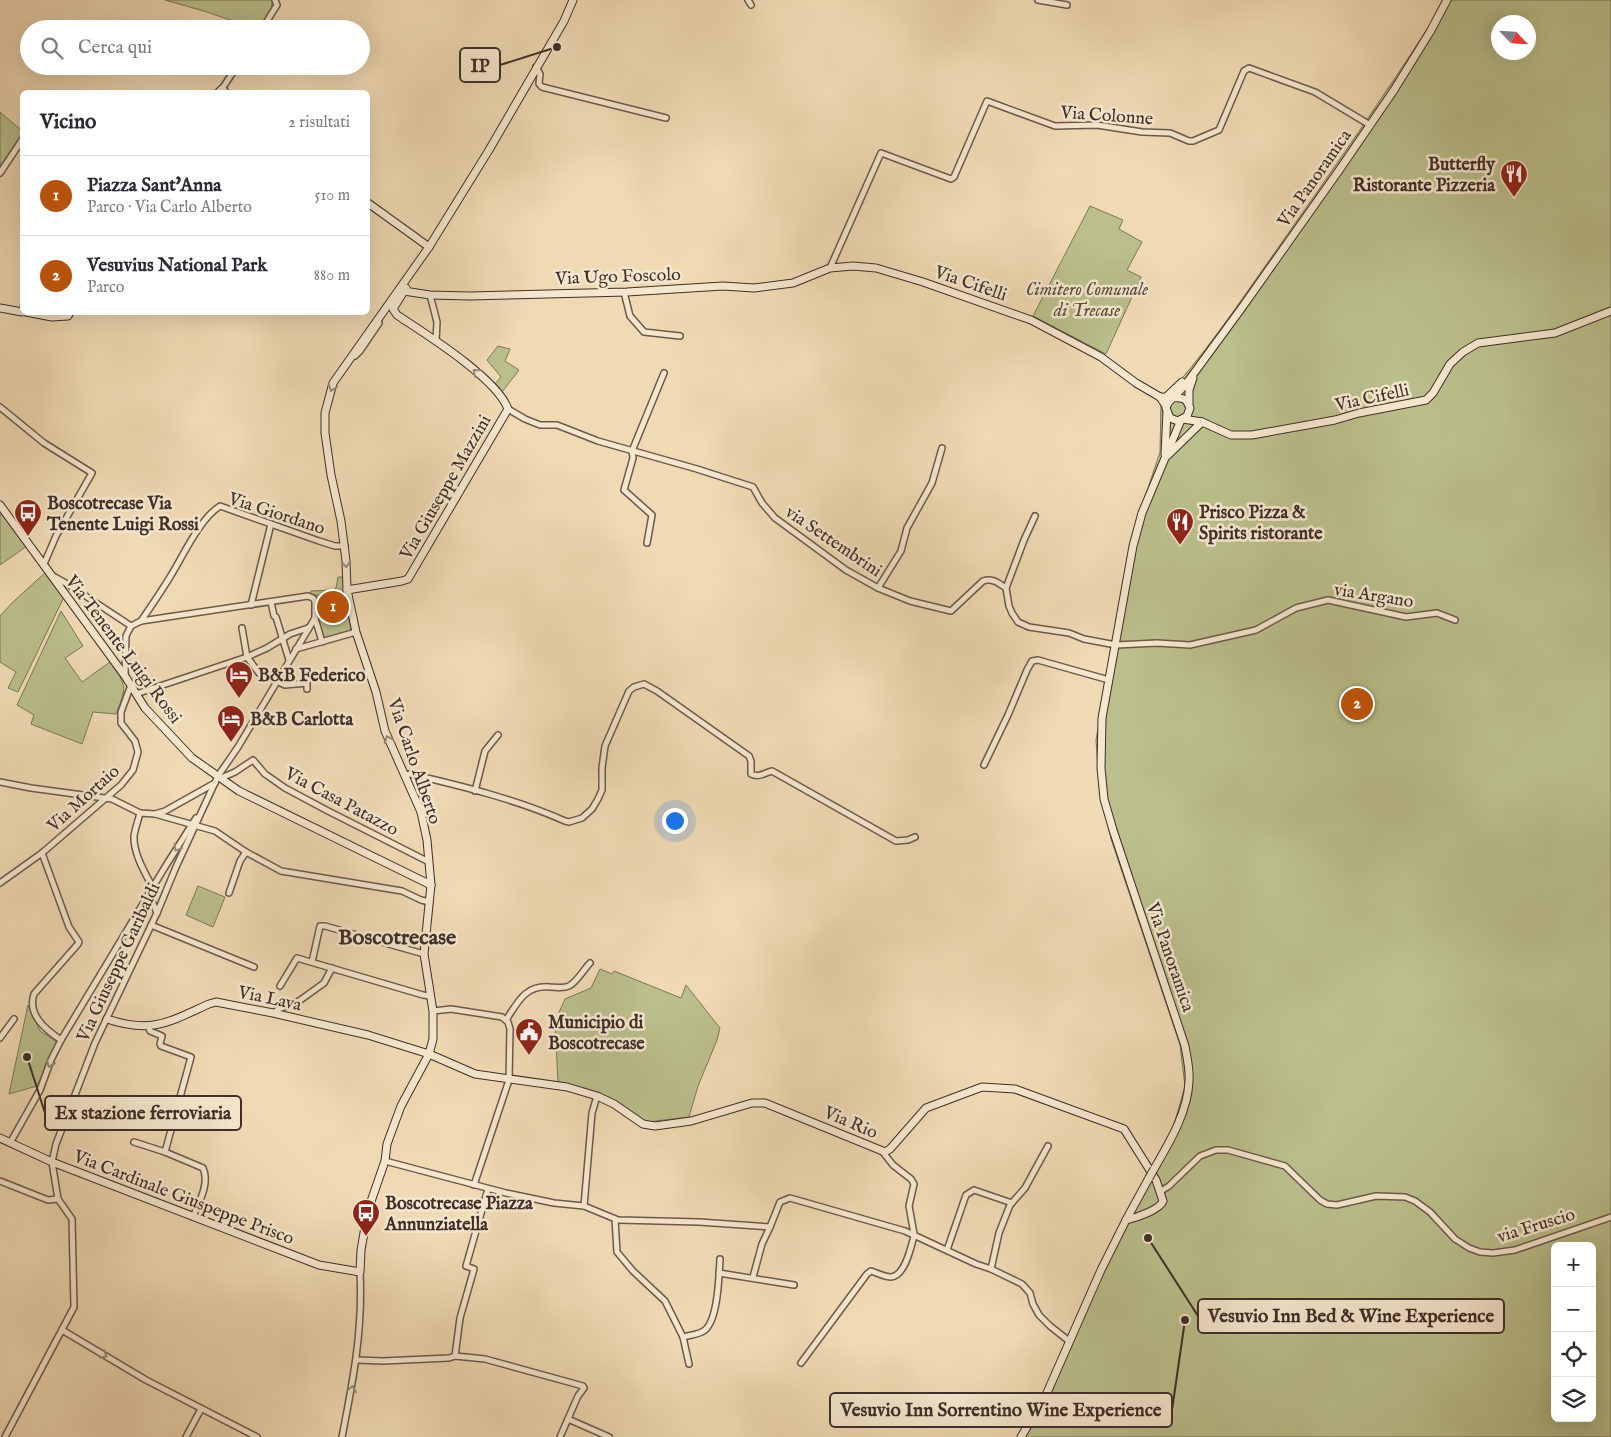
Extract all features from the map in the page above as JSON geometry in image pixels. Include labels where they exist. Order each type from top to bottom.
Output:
[{"type":"street","points":[[268,20],[277,5],[275,0]]},
{"type":"street","points":[[349,361],[360,352],[386,313],[391,308],[393,309],[428,253],[429,247],[489,150],[564,21],[573,0]]},
{"type":"street","points":[[1038,0],[1066,5]]},
{"type":"street","name":"Via Panoramica","points":[[1173,399],[1241,309],[1370,125],[1430,32],[1447,0]]},
{"type":"street","points":[[536,67],[540,74],[539,84],[542,87],[666,118]]},
{"type":"street","name":"Via Colonne","points":[[830,268],[881,153],[951,179],[954,177],[987,101],[1055,126],[1097,125],[1142,132],[1170,133],[1193,141],[1219,130],[1244,71],[1249,68],[1315,92],[1370,125]]},
{"type":"street","points":[[223,90],[232,75]]},
{"type":"street","points":[[0,173],[20,143]]},
{"type":"street","points":[[370,204],[429,247]]},
{"type":"street","name":"Via Carlo Alberto","points":[[360,1272],[361,1250],[368,1210],[385,1162],[387,1144],[401,1106],[429,1054],[434,1039],[433,1010],[424,954],[431,885],[421,812],[385,731],[376,692],[356,632],[347,590],[345,546],[341,521],[330,475],[325,433],[325,413],[333,383],[429,247]]},
{"type":"street","name":"Via Cifelli","points":[[830,268],[853,266],[876,268],[1030,320],[1101,357],[1164,403]]},
{"type":"street","name":"Via Ugo Foscolo","points":[[404,291],[430,295],[470,296],[624,292],[723,286],[754,288],[793,283],[830,268]]},
{"type":"street","points":[[624,292],[630,316],[644,332],[680,336]]},
{"type":"street","points":[[430,295],[437,322],[436,340]]},
{"type":"street","points":[[0,308],[20,311]]},
{"type":"street","points":[[393,309],[397,315],[436,340],[490,384],[508,408]]},
{"type":"street","name":"Via Cifelli","points":[[1182,420],[1202,422],[1231,435],[1252,435],[1335,420],[1359,412],[1426,400],[1434,393],[1450,364],[1463,352],[1478,343],[1555,333],[1611,311]]},
{"type":"street","points":[[41,315],[52,317],[68,315]]},
{"type":"street","name":"Via Panoramica","points":[[1164,459],[1164,403],[1198,368]]},
{"type":"street","name":"Via Panoramica","points":[[1189,406],[1190,390],[1198,368]]},
{"type":"street","points":[[647,543],[652,515],[624,490],[633,458],[632,451],[664,374]]},
{"type":"street","points":[[1181,398],[1186,400],[1189,406],[1187,416],[1182,420],[1170,418],[1164,403],[1173,399],[1181,398]]},
{"type":"street","name":"Via Cifelli","points":[[1189,406],[1202,422]]},
{"type":"street","points":[[0,407],[44,442],[92,473],[56,536],[44,564]]},
{"type":"street","name":"via Settembrini","points":[[508,408],[525,419],[540,425],[557,425],[598,441],[753,487],[770,514],[787,528],[846,570],[878,588],[910,601],[951,611],[983,581],[995,581],[1006,588]]},
{"type":"street","name":"Via Giuseppe Mazzini","points":[[347,590],[408,579],[508,408]]},
{"type":"street","name":"Via Panoramica","points":[[1021,1437],[1046,1395],[1126,1220],[1167,1146],[1180,1118],[1188,1088],[1188,1064],[1185,1046],[1144,929],[1104,799],[1100,768],[1102,718],[1133,546],[1142,513],[1182,420]]},
{"type":"street","name":"Via Panoramica","points":[[1164,459],[1202,422]]},
{"type":"street","points":[[878,588],[900,551],[907,528],[932,483],[942,448]]},
{"type":"street","name":"Via Tenente Luigi Rossi","points":[[0,505],[125,676],[145,708],[192,758],[218,779],[239,791],[431,885]]},
{"type":"street","name":"Via Giordano","points":[[141,622],[201,525],[213,510],[220,506],[335,546],[345,546]]},
{"type":"street","points":[[1035,516],[1006,588],[1009,606],[1018,622],[1022,625],[1069,633],[1084,639],[1116,645]]},
{"type":"street","points":[[251,605],[270,524]]},
{"type":"street","points":[[52,576],[131,626]]},
{"type":"street","points":[[125,676],[126,636],[131,626],[141,622],[308,596],[315,601],[315,618],[322,642]]},
{"type":"street","name":"via Argano","points":[[1116,645],[1157,643],[1190,645],[1256,630],[1296,608],[1328,600],[1406,617],[1437,613],[1455,620]]},
{"type":"street","points":[[271,602],[289,660]]},
{"type":"street","points":[[10,1143],[40,1090],[61,1040],[149,894],[204,808],[218,779],[315,618]]},
{"type":"street","points":[[242,628],[247,657],[259,673],[285,686],[307,683],[307,689]]},
{"type":"street","points":[[136,694],[247,657],[290,634],[308,628]]},
{"type":"street","points":[[296,649],[356,632]]},
{"type":"street","points":[[984,765],[1008,715],[1026,670],[1032,661],[1038,660],[1109,680]]},
{"type":"street","points":[[405,775],[410,774],[533,807],[569,822],[582,818],[592,808],[602,790],[602,758],[607,740],[629,691],[634,687],[644,684],[657,690],[749,756],[751,761],[750,774],[759,776],[772,771],[896,841],[915,837]]},
{"type":"street","name":"Via Mortaio","points":[[0,884],[42,853],[121,785],[133,770],[138,752],[129,731],[121,723],[121,712],[131,685]]},
{"type":"street","points":[[475,791],[485,751],[498,735]]},
{"type":"street","name":"Via Casa Patazzo","points":[[218,779],[235,772],[253,760],[265,774],[286,788],[429,862]]},
{"type":"street","points":[[156,814],[166,811],[218,779]]},
{"type":"street","points":[[0,782],[118,801],[140,814],[156,814],[194,824],[222,835],[246,852],[281,871],[402,891],[430,902]]},
{"type":"street","points":[[140,814],[134,834],[134,843],[143,870],[153,888]]},
{"type":"street","name":"Via Giuseppe Garibaldi","points":[[52,1162],[56,1144],[95,1043],[152,925],[194,824]]},
{"type":"street","points":[[229,893],[240,861],[246,852]]},
{"type":"street","points":[[42,853],[69,927],[78,942],[34,994],[32,1001],[34,1012],[41,1025],[61,1040]]},
{"type":"street","points":[[149,894],[157,913]]},
{"type":"street","points":[[152,925],[254,967]]},
{"type":"street","points":[[312,962],[320,926],[424,954]]},
{"type":"street","points":[[280,986],[298,958],[430,996]]},
{"type":"street","points":[[506,1020],[521,998],[530,989],[570,986],[590,963]]},
{"type":"street","points":[[273,1013],[299,1001],[324,983],[332,968]]},
{"type":"street","name":"Via Lava","points":[[107,1019],[123,1024],[148,1026],[170,1022],[216,1002],[368,1035],[429,1054]]},
{"type":"street","points":[[433,1010],[451,1009],[502,1017],[506,1020],[510,1030],[508,1080],[474,1186]]},
{"type":"street","points":[[0,1038],[14,1019]]},
{"type":"street","points":[[148,1026],[150,1031],[162,1036],[161,1046],[191,1056],[165,1152]]},
{"type":"street","name":"Via Rio","points":[[429,1054],[475,1074],[567,1087],[596,1096],[614,1104],[643,1124],[655,1126],[691,1121],[752,1103],[765,1103],[882,1151],[890,1149],[926,1108],[982,1087],[1015,1089],[1124,1129],[1161,1191]]},
{"type":"street","points":[[584,1206],[592,1113],[596,1096]]},
{"type":"street","name":"Via Cardinale Giuspeppe Prisco","points":[[0,1138],[52,1162],[319,1265],[360,1272]]},
{"type":"street","points":[[134,1142],[165,1152],[203,1168],[205,1188],[193,1216]]},
{"type":"street","points":[[991,1269],[999,1233],[1012,1203],[1025,1188],[1048,1146]]},
{"type":"street","name":"via Fruscio","points":[[1161,1191],[1169,1186],[1200,1156],[1222,1150],[1285,1166],[1320,1200],[1331,1205],[1376,1196],[1411,1199],[1430,1212],[1455,1239],[1469,1248],[1480,1252],[1515,1250],[1611,1217]]},
{"type":"street","points":[[801,1363],[867,1274],[871,1271],[891,1277],[898,1274],[901,1270],[914,1235],[910,1206],[914,1184],[911,1179],[892,1165],[882,1151]]},
{"type":"street","points":[[6,1437],[74,1307],[72,1219],[58,1198],[52,1162]]},
{"type":"street","points":[[385,1162],[474,1186],[554,1203],[584,1206],[615,1219],[770,1227]]},
{"type":"street","points":[[0,1181],[48,1200],[58,1198]]},
{"type":"street","points":[[455,1356],[460,1318],[474,1268],[466,1266],[488,1189]]},
{"type":"street","points":[[947,1250],[966,1194],[974,1190],[1012,1203]]},
{"type":"street","points":[[1126,1220],[1160,1207],[1164,1201],[1161,1191]]},
{"type":"street","points":[[753,1277],[762,1244],[780,1202],[790,1198],[866,1219],[914,1235],[1022,1284],[1030,1293],[1032,1304],[1039,1314],[1069,1342]]},
{"type":"street","points":[[615,1219],[618,1252],[633,1271],[665,1301],[683,1337],[689,1364]]},
{"type":"street","points":[[683,1337],[702,1332],[710,1324],[714,1316],[720,1259]]},
{"type":"street","points":[[342,1437],[357,1360],[361,1299],[360,1272]]},
{"type":"street","points":[[720,1272],[794,1285]]},
{"type":"street","points":[[62,1330],[146,1380],[256,1437]]},
{"type":"street","points":[[357,1360],[384,1361],[449,1358],[455,1356],[484,1359],[585,1387],[578,1396],[560,1437]]},
{"type":"street","points":[[186,1437],[201,1408]]},
{"type":"street","points":[[568,1419],[609,1437]]},
{"type":"green space","points":[[165,0],[272,0],[270,12],[266,20],[230,20]]},
{"type":"green space","points":[[1444,0],[1611,0],[1611,1437],[1019,1437],[1043,1395],[1111,1243],[1173,1128],[1185,1086],[1180,1045],[1111,839],[1099,786],[1096,740],[1131,539],[1160,452],[1161,402],[1192,366],[1234,310],[1317,193],[1439,11]]},
{"type":"green space","points":[[0,112],[20,129],[20,137],[2,166],[0,165]]},
{"type":"green space","name":"Cimitero Comunale di Trecase","points":[[1090,206],[1123,220],[1119,229],[1142,242],[1127,270],[1141,277],[1106,354],[1033,316]]},
{"type":"green space","points":[[498,346],[510,349],[505,361],[519,370],[502,392],[494,385],[501,377],[487,360]]},
{"type":"green space","points":[[3,513],[27,546],[0,565],[0,515]]},
{"type":"green space","points":[[46,572],[64,597],[18,692],[8,688],[16,672],[0,662],[0,616]]},
{"type":"green space","points":[[338,577],[343,577],[351,631],[323,638],[316,611],[321,604],[320,596],[311,595],[311,591],[334,590]]},
{"type":"green space","points":[[61,611],[83,646],[65,658],[82,682],[110,662],[120,676],[123,687],[122,698],[116,714],[93,712],[82,744],[31,724],[34,715],[17,705]]},
{"type":"green space","points":[[198,886],[225,897],[213,927],[186,915]]},
{"type":"green space","points":[[600,969],[612,974],[614,971],[681,998],[686,985],[720,1028],[698,1086],[689,1117],[647,1122],[618,1102],[600,1093],[558,1082],[555,1021],[565,999],[591,988]]},
{"type":"green space","points":[[28,1005],[40,1031],[57,1042],[37,1086],[9,1094]]},
{"type":"place","name":"IP","points":[[557,47]]},
{"type":"place","name":"Butterfly Ristorante Pizzeria","points":[[1514,198]]},
{"type":"place","name":"Boscotrecase Via Tenente Luigi Rossi","points":[[28,537]]},
{"type":"place","name":"Prisco Pizza & Spirits ristorante","points":[[1180,546]]},
{"type":"place","name":"Piazza Sant'Anna","points":[[333,607]]},
{"type":"place","name":"B&B Federico","points":[[239,699]]},
{"type":"place","name":"Vesuvius National Park","points":[[1357,704]]},
{"type":"place","name":"B&B Carlotta","points":[[231,743]]},
{"type":"place","name":"Municipio di Boscotrecase","points":[[529,1056]]},
{"type":"place","name":"Ex stazione ferroviaria","points":[[27,1057]]},
{"type":"place","name":"Boscotrecase Piazza Annunziatella","points":[[366,1237]]},
{"type":"place","name":"Vesuvio Inn Bed & Wine Experience","points":[[1148,1238]]},
{"type":"place","name":"Vesuvio Inn Sorrentino Wine Experience","points":[[1185,1320]]},
{"type":"district","name":"Boscotrecase","points":[[397,936]]}]
